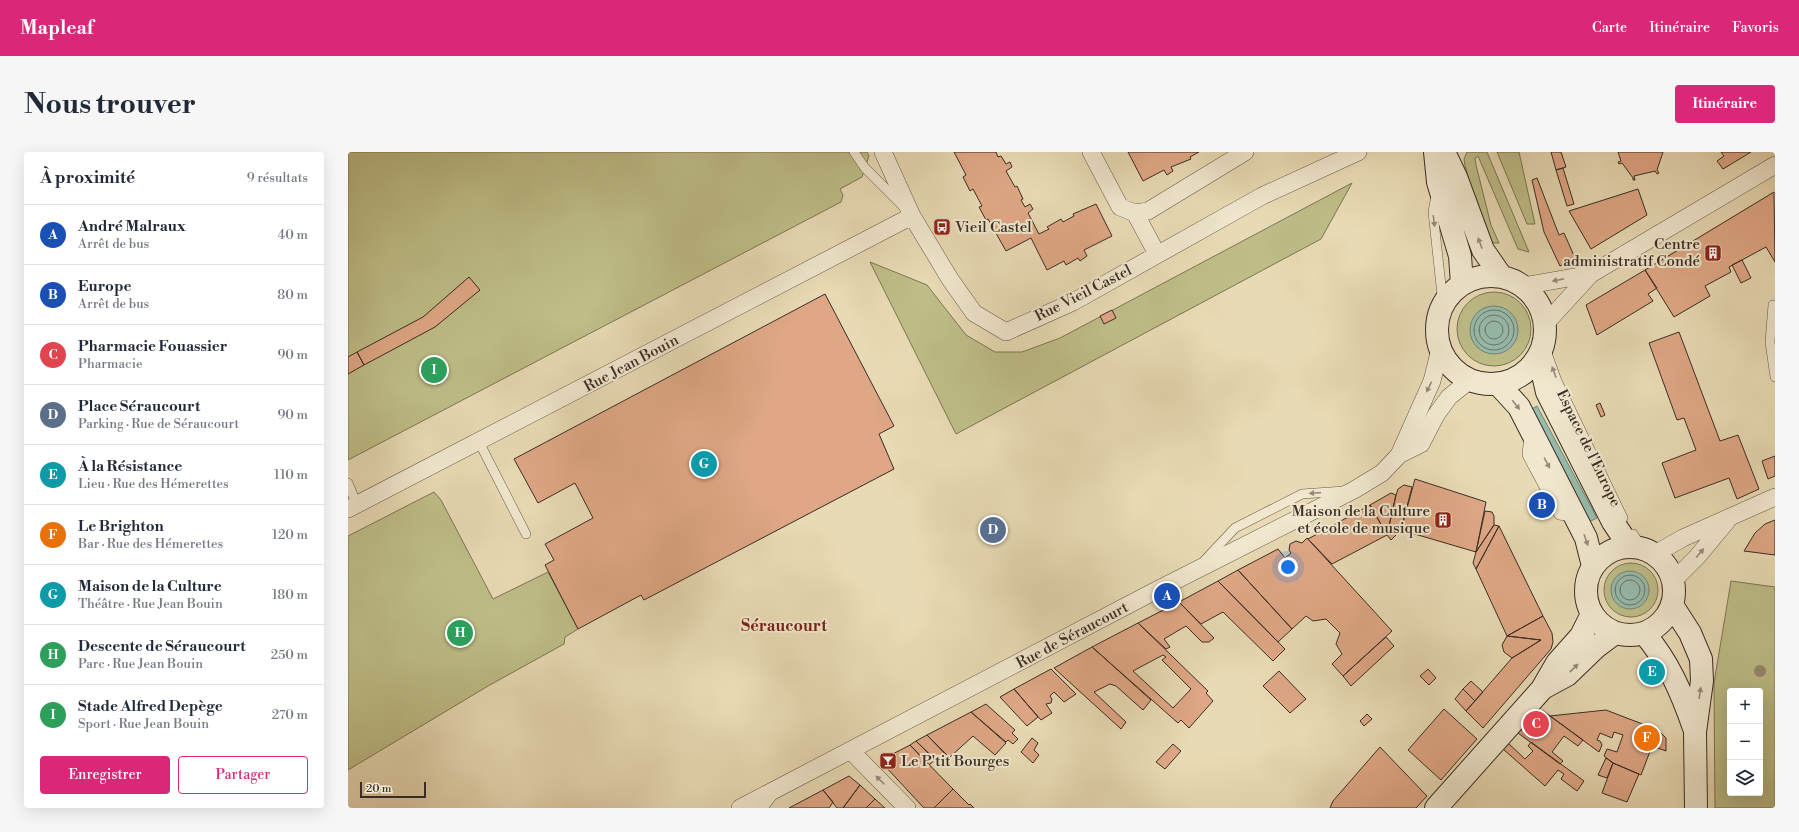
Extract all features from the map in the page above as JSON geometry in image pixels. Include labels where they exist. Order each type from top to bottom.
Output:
[{"type":"main road","points":[[1435,152],[1438,182],[1460,256],[1462,284]]},
{"type":"main road","points":[[1444,152],[1456,177],[1483,250],[1501,276]]},
{"type":"main road","points":[[1487,275],[1501,276],[1524,286],[1534,296],[1542,309],[1546,323],[1541,351],[1528,370],[1514,380],[1498,384],[1484,384],[1470,380],[1452,368],[1440,349],[1437,334],[1438,326],[1443,304],[1451,293],[1462,284],[1474,278],[1487,275]]},
{"type":"main road","name":"Espace de l'Europe","points":[[1541,351],[1547,392],[1613,522],[1642,550]]},
{"type":"main road","points":[[1498,384],[1518,407],[1529,428],[1586,538],[1593,566]]},
{"type":"main road","points":[[1615,549],[1642,550],[1669,570],[1673,581],[1674,593],[1672,605],[1665,617],[1656,626],[1644,633],[1630,635],[1615,633],[1602,625],[1592,614],[1587,602],[1585,590],[1588,577],[1593,566],[1603,556],[1615,549]]},
{"type":"main road","points":[[1672,605],[1690,633],[1701,659],[1702,681],[1695,732],[1696,808]]},
{"type":"main road","points":[[1436,808],[1542,689],[1557,663],[1581,636],[1592,614]]},
{"type":"main road","points":[[1542,689],[1567,675],[1595,648],[1615,633]]},
{"type":"main road","points":[[1644,633],[1661,654],[1681,691],[1695,732]]},
{"type":"street","name":"Rue Vieil Castel","points":[[883,152],[912,216],[950,279],[974,312],[1006,332],[1073,302],[1262,196],[1358,152]]},
{"type":"street","points":[[1091,152],[1120,208],[1135,214],[1148,211],[1245,152]]},
{"type":"street","points":[[1546,323],[1591,274],[1775,165]]},
{"type":"street","points":[[1135,214],[1157,254]]},
{"type":"street","name":"Rue Jean Bouin","points":[[353,507],[912,216]]},
{"type":"street","points":[[1524,286],[1591,274]]},
{"type":"street","name":"Rue de Séraucourt","points":[[740,808],[1354,490],[1382,473],[1399,455],[1432,380],[1440,349]]},
{"type":"street","name":"Rue de Séraucourt","points":[[1399,455],[1421,444],[1436,415],[1449,397],[1470,380]]},
{"type":"street","points":[[1642,550],[1683,538],[1775,497]]},
{"type":"street","points":[[1673,581],[1697,557],[1730,518]]},
{"type":"street","points":[[851,751],[907,808]]},
{"type":"lane","points":[[854,152],[865,168],[912,216]]},
{"type":"lane","points":[[1438,182],[1433,212],[1443,304]]},
{"type":"lane","points":[[1773,305],[1770,342],[1775,377]]},
{"type":"lane","points":[[479,442],[526,534]]},
{"type":"lane","points":[[348,483],[353,507]]},
{"type":"lane","points":[[762,808],[779,789]]},
{"type":"shaded area","points":[[348,152],[867,152],[869,156],[862,177],[840,189],[843,195],[841,202],[348,460]]},
{"type":"shaded area","points":[[1467,152],[1487,152],[1529,252],[1518,249],[1478,156],[1475,158],[1476,165],[1491,225],[1499,243],[1489,243],[1483,230],[1465,166],[1464,159]]},
{"type":"shaded area","points":[[1497,152],[1519,152],[1535,224],[1527,224]]},
{"type":"shaded area","points":[[1352,183],[1321,239],[956,434],[870,262],[927,285],[966,335],[995,352],[1022,352],[1060,338]]},
{"type":"shaded area","points":[[1494,292],[1515,298],[1525,308],[1531,329],[1525,350],[1515,360],[1494,366],[1473,360],[1463,350],[1457,329],[1463,308],[1473,298]]},
{"type":"shaded area","points":[[434,492],[441,500],[493,599],[548,572],[578,629],[565,637],[564,644],[488,686],[348,770],[348,536]]},
{"type":"shaded area","points":[[1626,563],[1636,563],[1646,567],[1654,575],[1658,585],[1658,595],[1654,605],[1646,613],[1636,617],[1626,617],[1616,613],[1608,605],[1604,595],[1604,585],[1608,575],[1616,567]]},
{"type":"shaded area","points":[[1731,581],[1775,587],[1775,808],[1715,808],[1714,683]]},
{"type":"water","points":[[1494,306],[1503,308],[1511,313],[1516,321],[1518,330],[1516,339],[1511,347],[1503,352],[1494,354],[1485,352],[1477,347],[1472,339],[1470,330],[1472,321],[1477,313],[1485,308]]},
{"type":"water","points":[[1537,406],[1597,518],[1589,522],[1530,410]]},
{"type":"water","points":[[1630,571],[1640,574],[1646,580],[1649,590],[1646,600],[1640,606],[1630,609],[1620,606],[1614,600],[1611,590],[1614,580],[1620,574]]},
{"type":"building","points":[[954,152],[996,152],[998,157],[1001,156],[1006,164],[1010,162],[1012,167],[1006,171],[1015,187],[1017,186],[1023,199],[1021,200],[1025,207],[1030,204],[1033,209],[1028,213],[1039,234],[1049,229],[1047,227],[1061,219],[1063,222],[1074,216],[1073,214],[1096,204],[1112,236],[1084,250],[1087,256],[1080,261],[1078,258],[1066,265],[1064,261],[1047,270],[1031,238],[1006,251],[988,219],[986,220],[979,207],[982,206],[973,189],[970,191],[963,177],[966,175]]},
{"type":"building","points":[[1128,152],[1199,152],[1190,157],[1191,159],[1171,167],[1173,171],[1167,175],[1164,170],[1143,181]]},
{"type":"building","points":[[1551,152],[1561,152],[1566,167],[1556,170]]},
{"type":"building","points":[[1618,152],[1663,152],[1657,170],[1659,173],[1657,174],[1655,171],[1634,176],[1635,180],[1633,180],[1622,163],[1619,164],[1618,162],[1621,161]]},
{"type":"building","points":[[1721,152],[1751,152],[1723,169],[1717,161],[1724,156]]},
{"type":"building","points":[[1563,168],[1574,204],[1567,206],[1556,170]]},
{"type":"building","points":[[1537,178],[1559,235],[1564,233],[1575,258],[1560,266],[1544,232],[1532,180]]},
{"type":"building","points":[[1638,189],[1647,215],[1591,249],[1569,211]]},
{"type":"building","name":"Centre administratif Condé","points":[[1774,192],[1775,262],[1766,247],[1729,267],[1731,272],[1705,286],[1710,296],[1674,317],[1645,270]]},
{"type":"building","points":[[1742,260],[1751,278],[1741,283],[1732,265]]},
{"type":"building","points":[[1645,270],[1657,288],[1648,294],[1653,301],[1597,335],[1586,305]]},
{"type":"building","points":[[469,277],[480,290],[435,327],[364,365],[357,352],[423,317]]},
{"type":"building","points":[[825,294],[894,426],[879,434],[894,469],[644,600],[641,595],[578,629],[545,565],[554,560],[545,544],[593,518],[575,483],[538,503],[514,459]]},
{"type":"building","points":[[1112,310],[1116,318],[1104,324],[1100,316]]},
{"type":"building","points":[[1679,332],[1720,441],[1738,435],[1759,489],[1737,499],[1729,478],[1675,498],[1662,463],[1696,450],[1684,418],[1677,420],[1649,343]]},
{"type":"building","points":[[357,352],[364,365],[348,374],[348,357]]},
{"type":"building","points":[[1600,403],[1605,415],[1601,417],[1596,405]]},
{"type":"building","points":[[1775,456],[1775,476],[1768,479],[1762,461]]},
{"type":"building","name":"Maison de la Culture et école de musique","points":[[1415,479],[1486,502],[1476,552],[1401,530]]},
{"type":"building","points":[[1404,485],[1412,487],[1401,530],[1391,540],[1387,535],[1396,495],[1398,489]]},
{"type":"building","points":[[1391,493],[1396,495],[1387,535],[1370,505]]},
{"type":"building","points":[[1545,500],[1550,512],[1547,514],[1541,502]]},
{"type":"building","points":[[1370,505],[1387,535],[1332,564],[1308,539]]},
{"type":"building","points":[[1485,511],[1492,512],[1494,516],[1494,525],[1476,552]]},
{"type":"building","points":[[1775,520],[1775,555],[1744,551],[1755,533],[1765,524]]},
{"type":"building","points":[[1494,525],[1499,526],[1476,569],[1473,563],[1476,552]]},
{"type":"building","points":[[1499,526],[1543,616],[1507,636],[1476,569]]},
{"type":"building","points":[[1307,538],[1392,631],[1343,676],[1332,664],[1342,654],[1336,644],[1340,633],[1326,619],[1313,621],[1306,616],[1292,629],[1238,570],[1278,549],[1285,558],[1291,553],[1289,550],[1290,544],[1296,541],[1302,543]]},
{"type":"building","points":[[1238,570],[1292,629],[1278,642],[1218,581]]},
{"type":"building","points":[[1218,581],[1285,649],[1273,661],[1223,612],[1201,624],[1179,602]]},
{"type":"building","points":[[1179,602],[1214,638],[1209,642],[1202,642],[1186,626],[1164,639],[1170,647],[1166,649],[1138,623]]},
{"type":"building","points":[[1543,616],[1552,633],[1553,642],[1551,649],[1483,728],[1466,711],[1512,658],[1541,640],[1507,636]]},
{"type":"building","points":[[1138,623],[1208,691],[1206,693],[1213,701],[1189,728],[1181,720],[1178,723],[1092,647]],"holes":[[[1163,655],[1166,657],[1162,660],[1191,689],[1173,708],[1133,671]]]},
{"type":"building","points":[[1507,636],[1541,640],[1512,658],[1504,652],[1502,645]]},
{"type":"building","points":[[1386,637],[1394,646],[1351,686],[1343,676]]},
{"type":"building","points":[[1092,647],[1151,700],[1143,710],[1116,686],[1110,684],[1094,692],[1126,722],[1121,729],[1054,668]]},
{"type":"building","points":[[1051,669],[1076,694],[1064,702],[1054,692],[1050,696],[1052,699],[1051,703],[1046,704],[1052,713],[1041,720],[1014,689]]},
{"type":"building","points":[[1428,669],[1436,678],[1429,685],[1420,676]]},
{"type":"building","points":[[1279,671],[1306,699],[1290,713],[1263,686]]},
{"type":"building","points":[[1471,681],[1483,692],[1475,701],[1463,689]]},
{"type":"building","points":[[1014,689],[1038,717],[1027,726],[1000,697]]},
{"type":"building","points":[[1463,689],[1475,701],[1466,711],[1455,699]]},
{"type":"building","points":[[986,704],[1015,730],[1012,733],[1018,739],[1013,744],[1008,740],[1006,742],[971,712]]},
{"type":"building","points":[[1444,709],[1477,739],[1441,780],[1408,750]]},
{"type":"building","points":[[1542,710],[1583,740],[1578,746],[1564,736],[1552,752],[1563,761],[1560,764],[1518,733]]},
{"type":"building","points":[[1606,710],[1658,730],[1666,738],[1666,751],[1652,746],[1641,775],[1613,763],[1604,756],[1607,749],[1617,752],[1623,735],[1614,732],[1612,738],[1600,733],[1597,740],[1600,741],[1602,745],[1599,752],[1550,716]]},
{"type":"building","points":[[971,712],[1006,743],[995,755],[973,736],[949,758],[927,735]]},
{"type":"building","points":[[1367,714],[1372,719],[1364,726],[1360,721]]},
{"type":"building","points":[[927,735],[949,757],[945,761],[938,762],[916,741]]},
{"type":"building","points":[[1032,738],[1038,743],[1034,750],[1039,755],[1033,763],[1021,752]]},
{"type":"building","points":[[916,741],[935,760],[929,765],[910,745]]},
{"type":"building","points":[[1531,742],[1584,781],[1577,791],[1561,779],[1564,774],[1558,770],[1545,786],[1503,749],[1508,743],[1525,759],[1533,751],[1528,746]]},
{"type":"building","points":[[1173,744],[1181,751],[1165,769],[1156,762]]},
{"type":"building","points":[[910,745],[953,789],[934,808],[924,808],[883,764],[885,758]]},
{"type":"building","points":[[1380,747],[1427,796],[1416,808],[1330,808],[1333,801]]},
{"type":"building","points":[[1606,758],[1613,763],[1607,778],[1598,775]]},
{"type":"building","points":[[1613,763],[1639,774],[1627,802],[1602,793]]},
{"type":"building","points":[[849,776],[860,785],[843,808],[837,808],[823,790]]},
{"type":"building","points":[[860,785],[875,799],[866,808],[843,808]]},
{"type":"building","points":[[953,789],[969,805],[970,804],[974,808],[934,808]]},
{"type":"building","points":[[823,790],[833,802],[829,808],[789,808]]},
{"type":"building","points":[[875,799],[885,808],[866,808]]},
{"type":"place","name":"Vieil Castel","points":[[942,227]]},
{"type":"place","name":"Centre administratif Condé","points":[[1713,253]]},
{"type":"place","name":"Stade Alfred Depège","points":[[434,370]]},
{"type":"place","name":"Maison de la Culture","points":[[704,464]]},
{"type":"place","name":"Europe","points":[[1542,505]]},
{"type":"place","name":"Maison de la Culture et école de musique","points":[[1443,520]]},
{"type":"place","name":"Place Séraucourt","points":[[993,530]]},
{"type":"place","name":"André Malraux","points":[[1167,596]]},
{"type":"place","name":"Descente de Séraucourt","points":[[460,633]]},
{"type":"place","name":"À la Résistance","points":[[1652,672]]},
{"type":"place","name":"Pharmacie Fouassier","points":[[1536,724]]},
{"type":"place","name":"Le Brighton","points":[[1647,738]]},
{"type":"place","name":"Le P'tit Bourges","points":[[888,761]]},
{"type":"district","name":"Séraucourt","points":[[784,625]]}]
